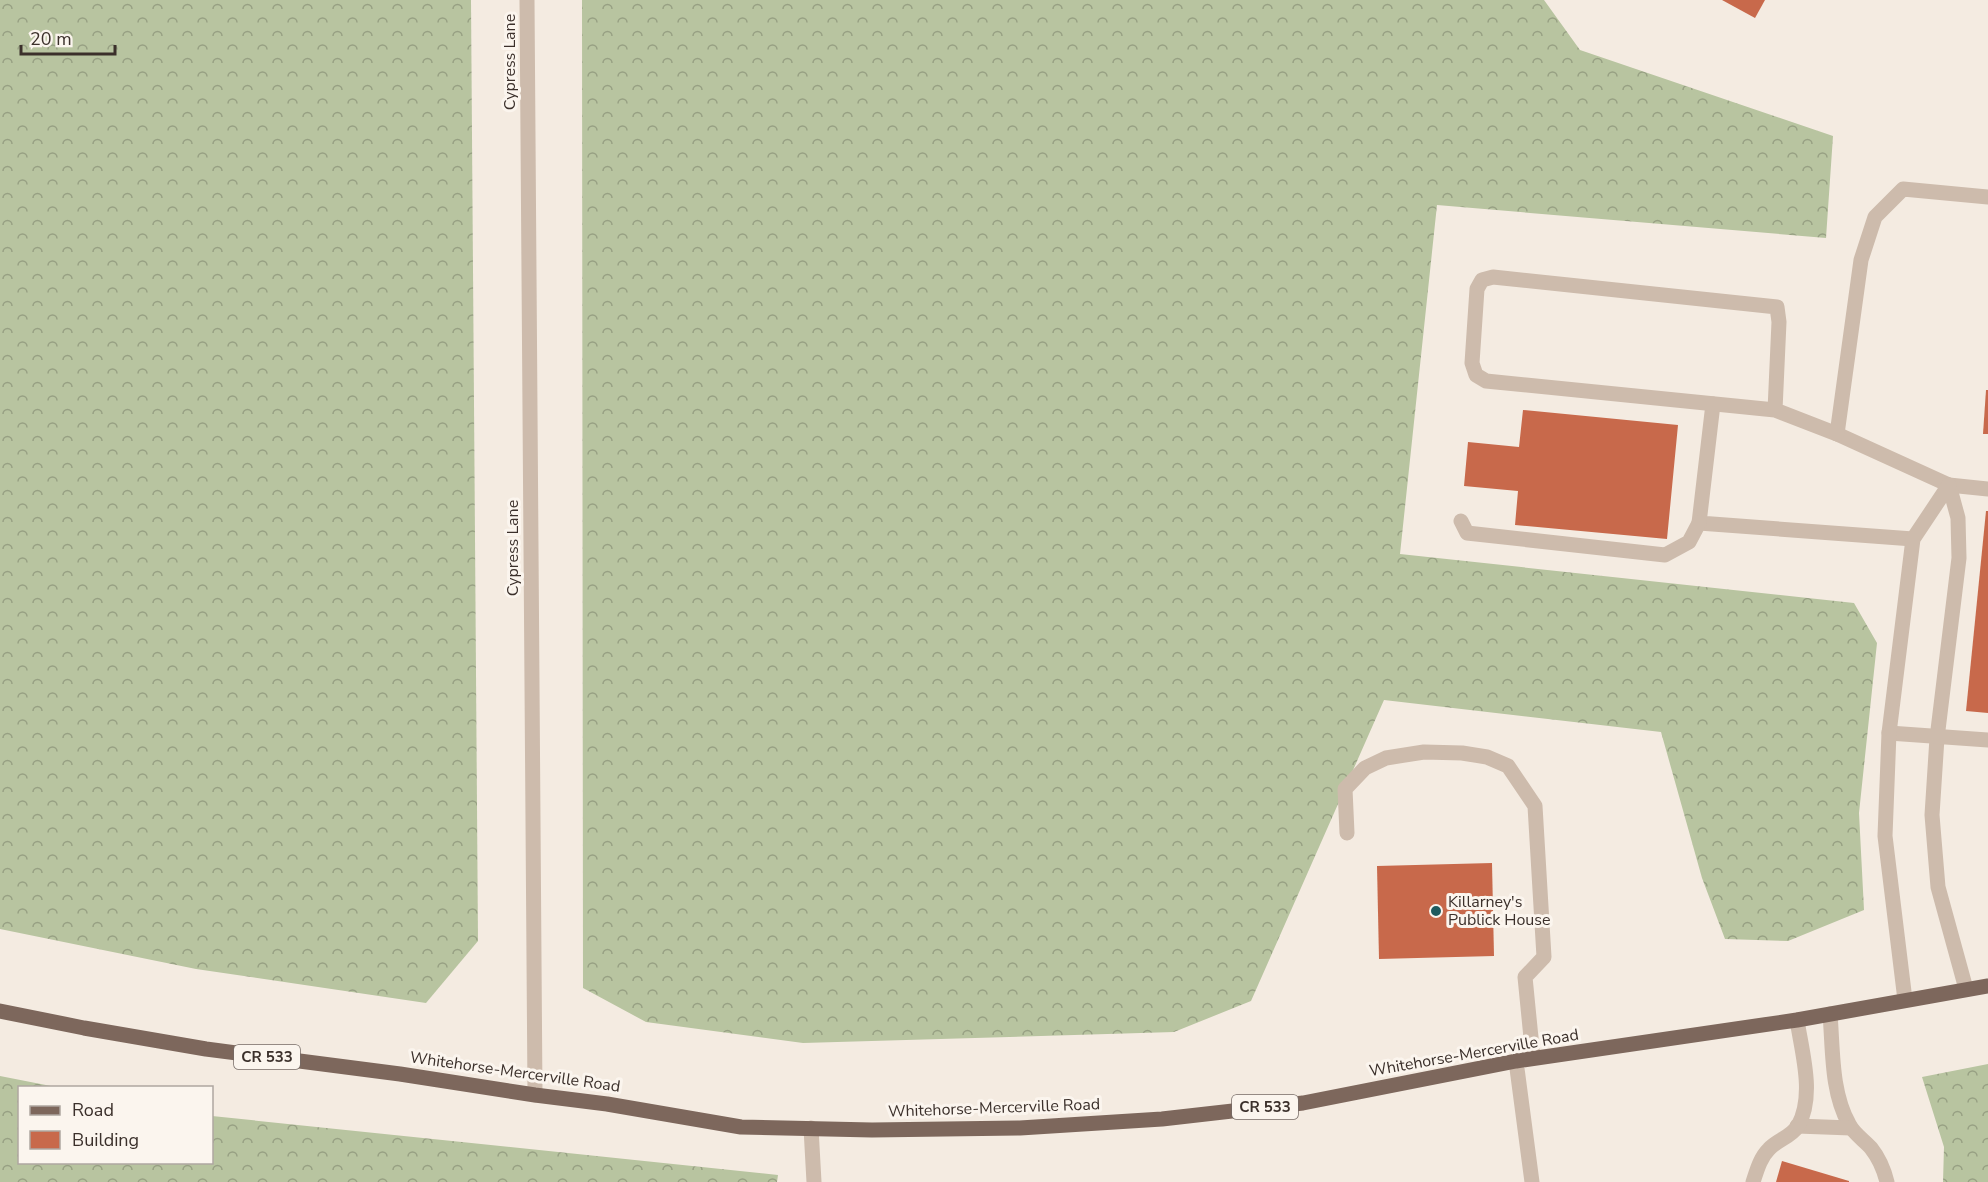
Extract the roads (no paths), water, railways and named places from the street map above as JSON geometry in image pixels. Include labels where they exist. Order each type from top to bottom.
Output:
[{"type":"main road","name":"Whitehorse-Mercerville Road","points":[[0,1011],[206,1049],[607,1104],[741,1127],[872,1130],[1020,1128],[1162,1119],[1303,1103],[1533,1058],[1797,1020],[1988,986]]},
{"type":"street","name":"Cypress Lane","points":[[527,0],[535,1095]]},
{"type":"street","points":[[1837,434],[1861,260],[1875,217],[1904,189],[1988,197]]},
{"type":"street","points":[[1775,410],[1779,322],[1777,307],[1492,278],[1482,280],[1477,289],[1472,363],[1476,375],[1486,381],[1775,410],[1837,434],[1949,485],[1988,489]]},
{"type":"street","points":[[1461,521],[1467,533],[1665,555],[1689,542],[1699,523],[1713,404]]},
{"type":"street","points":[[1905,1000],[1885,836],[1889,733],[1913,539],[1949,485]]},
{"type":"street","points":[[1949,485],[1958,518],[1959,558],[1937,738],[1932,815],[1938,887],[1966,989]]},
{"type":"street","points":[[1699,523],[1913,539]]},
{"type":"street","points":[[1889,733],[1988,740]]},
{"type":"street","points":[[1347,833],[1345,789],[1365,768],[1386,758],[1424,752],[1462,753],[1487,757],[1508,766],[1535,806],[1544,957],[1526,977],[1533,1058]]},
{"type":"street","points":[[1830,1014],[1840,1105],[1851,1128],[1880,1162],[1887,1182]]},
{"type":"street","points":[[1753,1182],[1759,1162],[1769,1148],[1785,1138],[1797,1126],[1805,1105],[1807,1083],[1797,1020]]},
{"type":"street","points":[[1516,1061],[1532,1182]]},
{"type":"street","points":[[1797,1126],[1851,1128]]},
{"type":"street","points":[[811,1128],[814,1182]]},
{"type":"place","name":"Killarney's Publick House","points":[[1436,911]]}]
